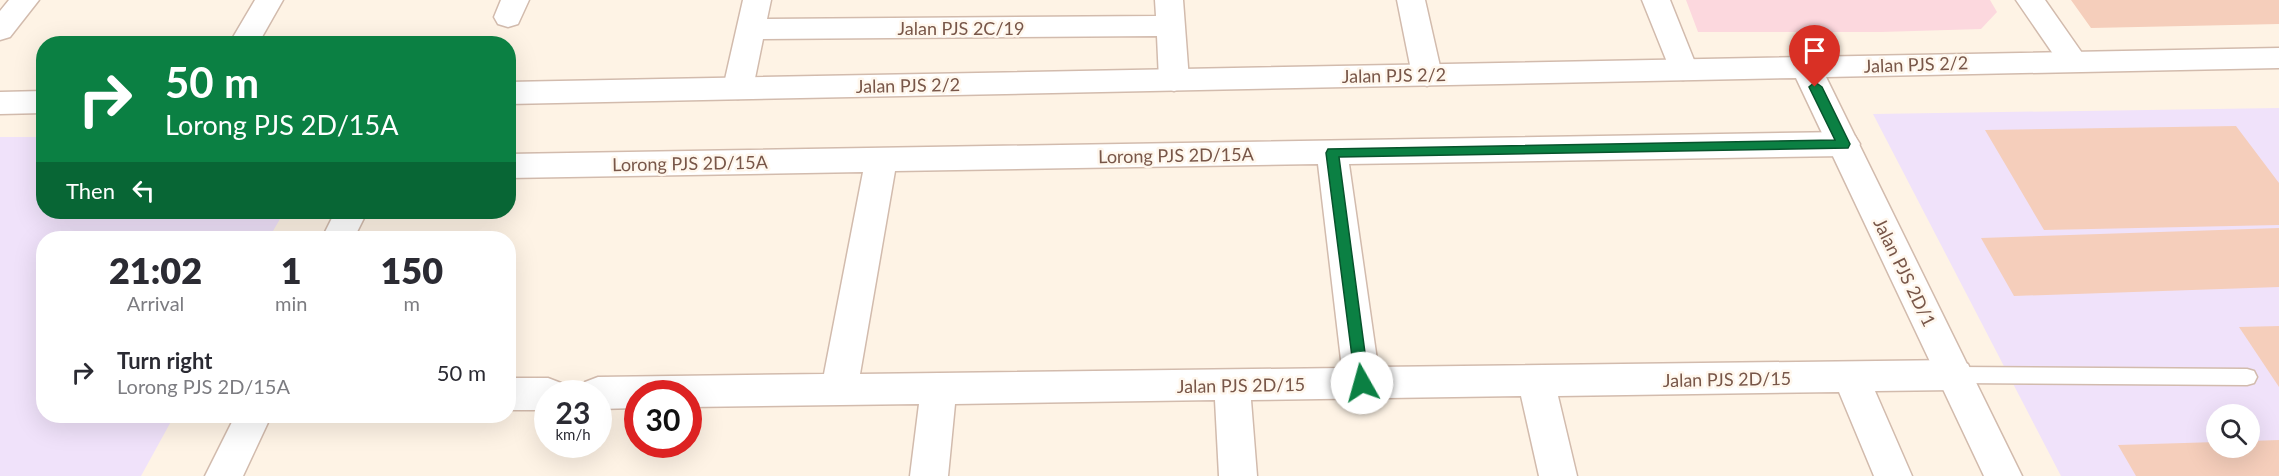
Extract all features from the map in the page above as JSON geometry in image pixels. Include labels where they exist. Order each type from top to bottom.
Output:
[{"type":"street","points":[[0,30],[25,0]]},
{"type":"street","points":[[248,36],[269,0]]},
{"type":"street","points":[[738,88],[757,0]]},
{"type":"street","points":[[1411,0],[1427,75]]},
{"type":"street","points":[[1656,0],[1683,70]]},
{"type":"street","points":[[2030,0],[2072,60]]},
{"type":"street","points":[[1170,13],[1174,80]]},
{"type":"street","name":"Jalan PJS 2C/19","points":[[751,29],[1170,13]]},
{"type":"street","name":"Jalan PJS 2/2","points":[[516,93],[2072,60],[2279,58]]},
{"type":"street","name":"Jalan PJS 2D/1","points":[[1806,67],[2003,476]]},
{"type":"street","points":[[0,103],[36,102]]},
{"type":"street","name":"Lorong PJS 2D/15A","points":[[516,166],[1844,144]]},
{"type":"street","points":[[1332,153],[1362,383]]},
{"type":"street","points":[[839,390],[881,160]]},
{"type":"street","name":"Jalan PJS 2D/15","points":[[612,393],[1955,375]]},
{"type":"street","points":[[1851,377],[1893,476]]},
{"type":"street","points":[[1536,381],[1558,476]]},
{"type":"street","points":[[1232,385],[1238,476]]},
{"type":"street","points":[[929,476],[939,389]]},
{"type":"street","points":[[516,394],[534,394]]},
{"type":"street","points":[[224,476],[250,423]]},
{"type":"lane","points":[[1955,375],[2247,377]]},
{"type":"shaded area","points":[[1686,0],[1990,0],[1997,12],[1981,29],[1881,32],[1698,32]]},
{"type":"shaded area","points":[[2279,108],[2279,476],[2061,476],[1873,114]]},
{"type":"shaded area","points":[[0,137],[36,137],[36,219],[280,219],[273,231],[36,231],[36,423],[170,423],[141,476],[0,476]]},
{"type":"building","points":[[2071,0],[2279,0],[2279,24],[2091,28]]},
{"type":"building","points":[[2236,126],[2279,183],[2279,225],[2044,230],[1985,130]]},
{"type":"building","points":[[2279,228],[2279,287],[2014,296],[1981,238]]},
{"type":"building","points":[[2279,326],[2279,387],[2239,327]]},
{"type":"building","points":[[2279,440],[2279,476],[2136,476],[2118,445],[2206,442],[2206,458],[2260,458],[2260,441]]},
{"type":"route","points":[[1362,383],[1332,153],[1844,144],[1815,87]]}]
